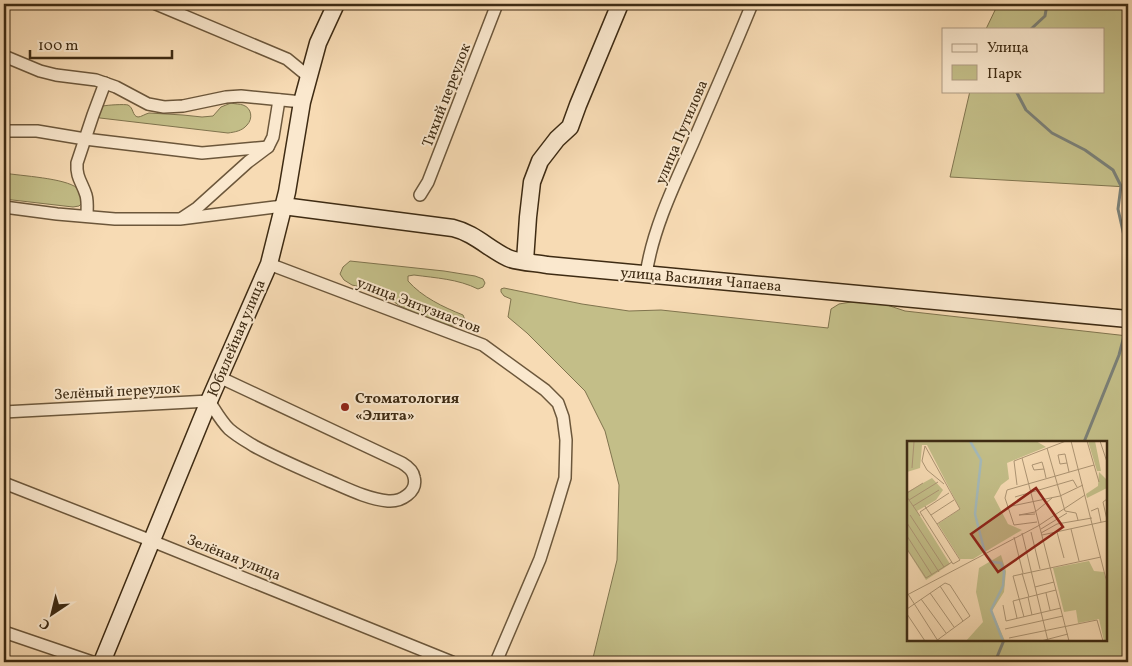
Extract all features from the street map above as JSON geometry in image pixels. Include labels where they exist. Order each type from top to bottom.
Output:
[{"type":"street","points":[[156,4],[286,59],[309,77]]},
{"type":"street","name":"Юбилейная улица","points":[[102,662],[219,377],[268,264],[283,206],[302,102],[318,43],[336,4]]},
{"type":"street","name":"Тихий переулок","points":[[420,195],[428,182],[497,4]]},
{"type":"street","points":[[525,261],[532,182],[540,161],[557,139],[570,127],[620,4]]},
{"type":"street","name":"улица Путилова","points":[[646,275],[649,254],[672,191],[752,4]]},
{"type":"street","points":[[4,56],[40,71],[96,80],[148,104],[164,107],[183,106],[226,97],[241,96],[302,102]]},
{"type":"street","points":[[87,216],[86,196],[78,179],[77,163],[105,83]]},
{"type":"street","points":[[180,220],[197,208],[248,162],[268,148],[273,137],[279,100]]},
{"type":"street","points":[[4,131],[37,131],[85,139],[202,153],[268,148]]},
{"type":"street","points":[[4,207],[114,219],[180,220],[283,206]]},
{"type":"street","name":"улица Василия Чапаева","points":[[283,206],[464,230],[489,248],[511,259],[547,265],[1128,319]]},
{"type":"street","name":"улица Энтузиастов","points":[[268,264],[483,345],[545,390],[558,403],[563,417],[566,440],[565,478],[540,559],[496,662]]},
{"type":"street","points":[[209,401],[229,429],[268,454],[294,466],[366,496],[388,501],[405,498],[414,487],[414,477],[410,469],[402,463],[219,377]]},
{"type":"street","name":"Зелёный переулок","points":[[4,412],[209,401]]},
{"type":"street","name":"Зелёная улица","points":[[4,483],[452,662]]},
{"type":"street","points":[[4,632],[92,662]]},
{"type":"green space","points":[[998,4],[1128,4],[1128,187],[950,177],[970,92],[1104,92],[1104,28],[986,28]]},
{"type":"green space","points":[[231,103],[246,106],[250,111],[251,117],[249,123],[243,129],[228,133],[98,117],[103,106],[120,105],[128,105],[138,117],[149,113],[202,117],[213,116],[221,107]]},
{"type":"green space","points":[[4,173],[63,182],[78,189],[83,202],[79,206],[73,207],[4,199]]},
{"type":"green space","points":[[350,261],[475,276],[483,279],[485,283],[483,287],[478,289],[447,279],[408,276],[408,281],[426,297],[463,315],[465,320],[460,325],[452,326],[432,321],[370,289],[352,285],[344,280],[340,274],[343,267]]},
{"type":"green space","points":[[504,288],[582,304],[629,311],[661,310],[828,328],[831,309],[839,304],[869,299],[905,311],[1128,336],[1128,662],[592,662],[617,560],[619,485],[605,431],[585,391],[527,333],[508,317],[511,299],[504,296],[501,289]]},
{"type":"waterway","points":[[1032,28],[1045,16],[1047,4]]},
{"type":"waterway","points":[[1017,92],[1026,110],[1052,133],[1085,150],[1113,170],[1121,186],[1118,209],[1128,254]]},
{"type":"waterway","points":[[1127,309],[1128,302]]},
{"type":"waterway","points":[[1084,441],[1119,355],[1127,325]]},
{"type":"waterway","points":[[995,662],[1004,641]]},
{"type":"place","name":"Стоматология «Элита»","points":[[345,407]]}]
